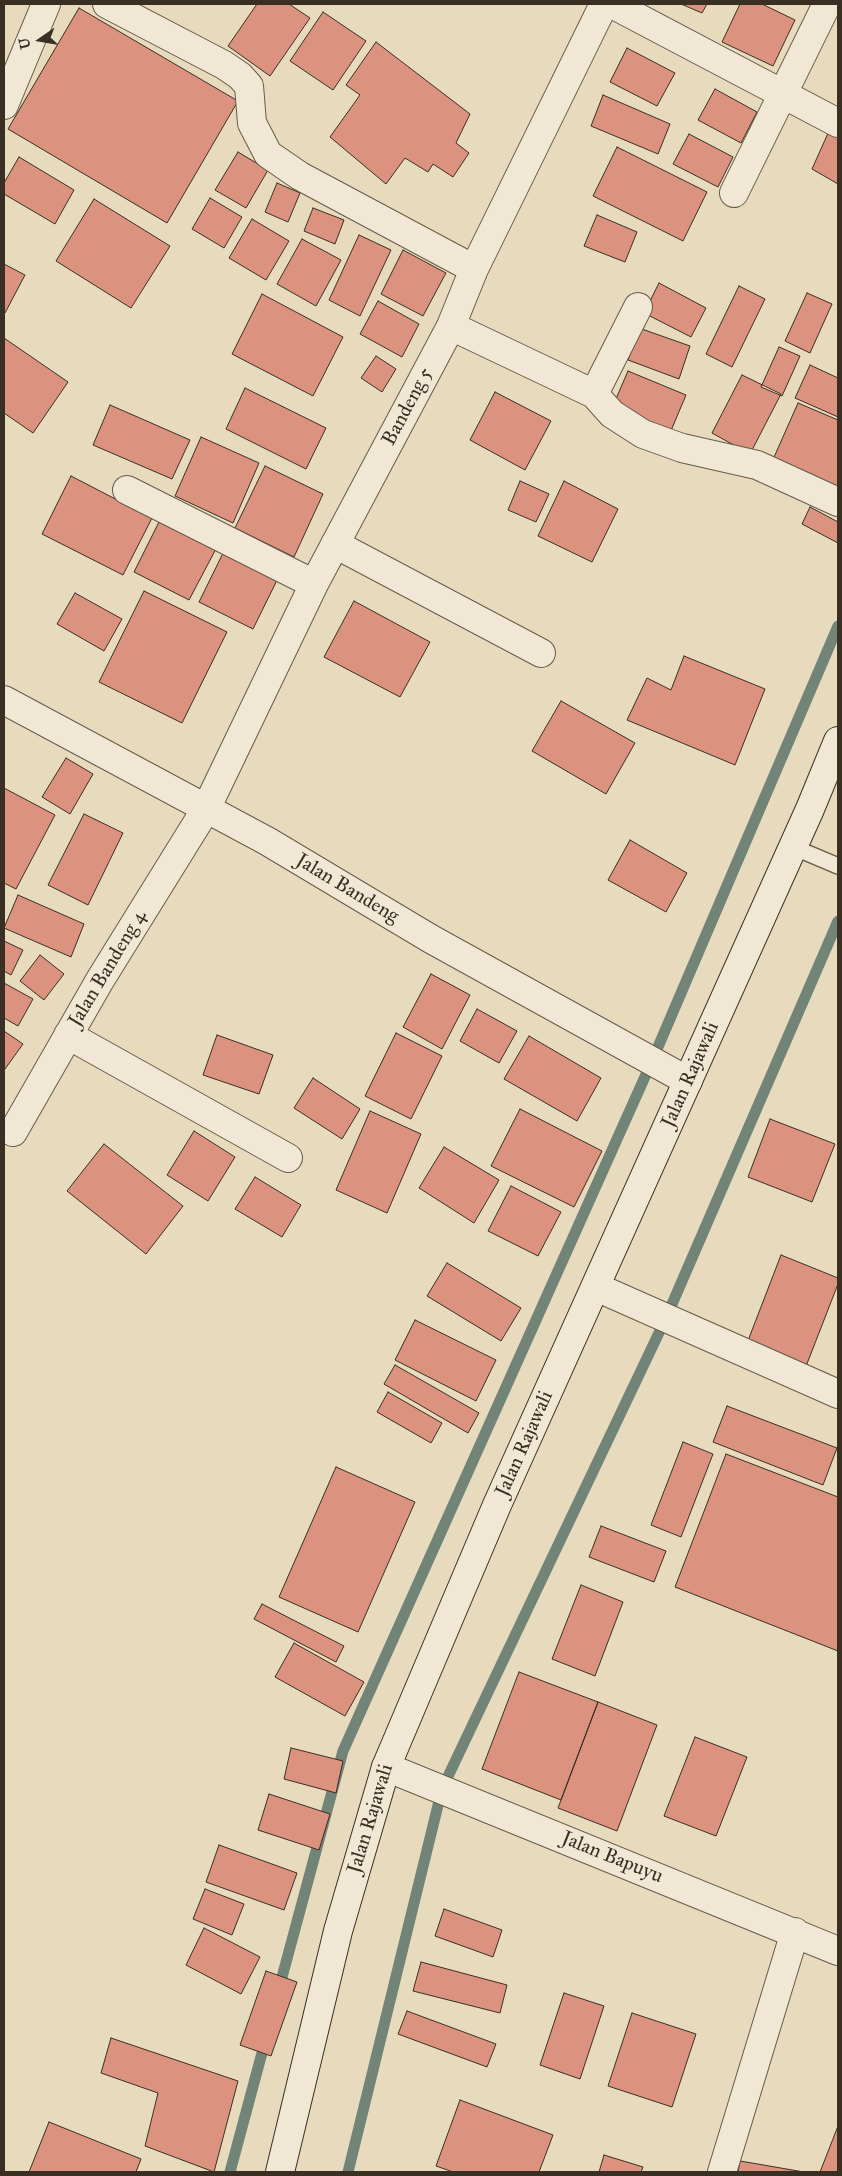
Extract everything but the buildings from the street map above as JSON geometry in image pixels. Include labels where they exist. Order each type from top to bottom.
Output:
[{"type":"street","points":[[107,4],[224,65],[240,76],[250,86],[252,123],[268,154],[300,176],[474,269]]},
{"type":"street","name":"Bandeng 5","points":[[206,809],[314,584],[451,326],[474,269],[604,4]]},
{"type":"street","points":[[612,4],[838,123]]},
{"type":"street","points":[[734,193],[781,94],[827,4]]},
{"type":"street","points":[[4,106],[40,6]]},
{"type":"street","points":[[594,394],[638,307]]},
{"type":"street","points":[[451,326],[594,394],[612,414],[643,434],[682,448],[757,465],[838,502]]},
{"type":"street","points":[[127,490],[314,584]]},
{"type":"street","points":[[335,544],[541,653]]},
{"type":"street","name":"Jalan Bandeng","points":[[4,701],[267,841],[430,939],[688,1081]]},
{"type":"street","name":"Jalan Rajawali","points":[[280,2172],[338,1932],[386,1766],[497,1505],[793,847],[838,741]]},
{"type":"street","name":"Jalan Bandeng 4","points":[[13,1132],[68,1035],[206,809]]},
{"type":"street","points":[[68,1035],[288,1158]]},
{"type":"street","points":[[596,1287],[838,1394]]},
{"type":"street","name":"Jalan Bapuyu","points":[[386,1766],[838,1951]]},
{"type":"street","points":[[722,2172],[795,1932]]},
{"type":"lane","points":[[793,847],[838,866]]},
{"type":"waterway","points":[[278,1992],[343,1751],[652,1061],[838,626]]},
{"type":"waterway","points":[[348,2172],[442,1789],[666,1318],[838,921]]},
{"type":"waterway","points":[[230,2172],[266,2038]]}]
